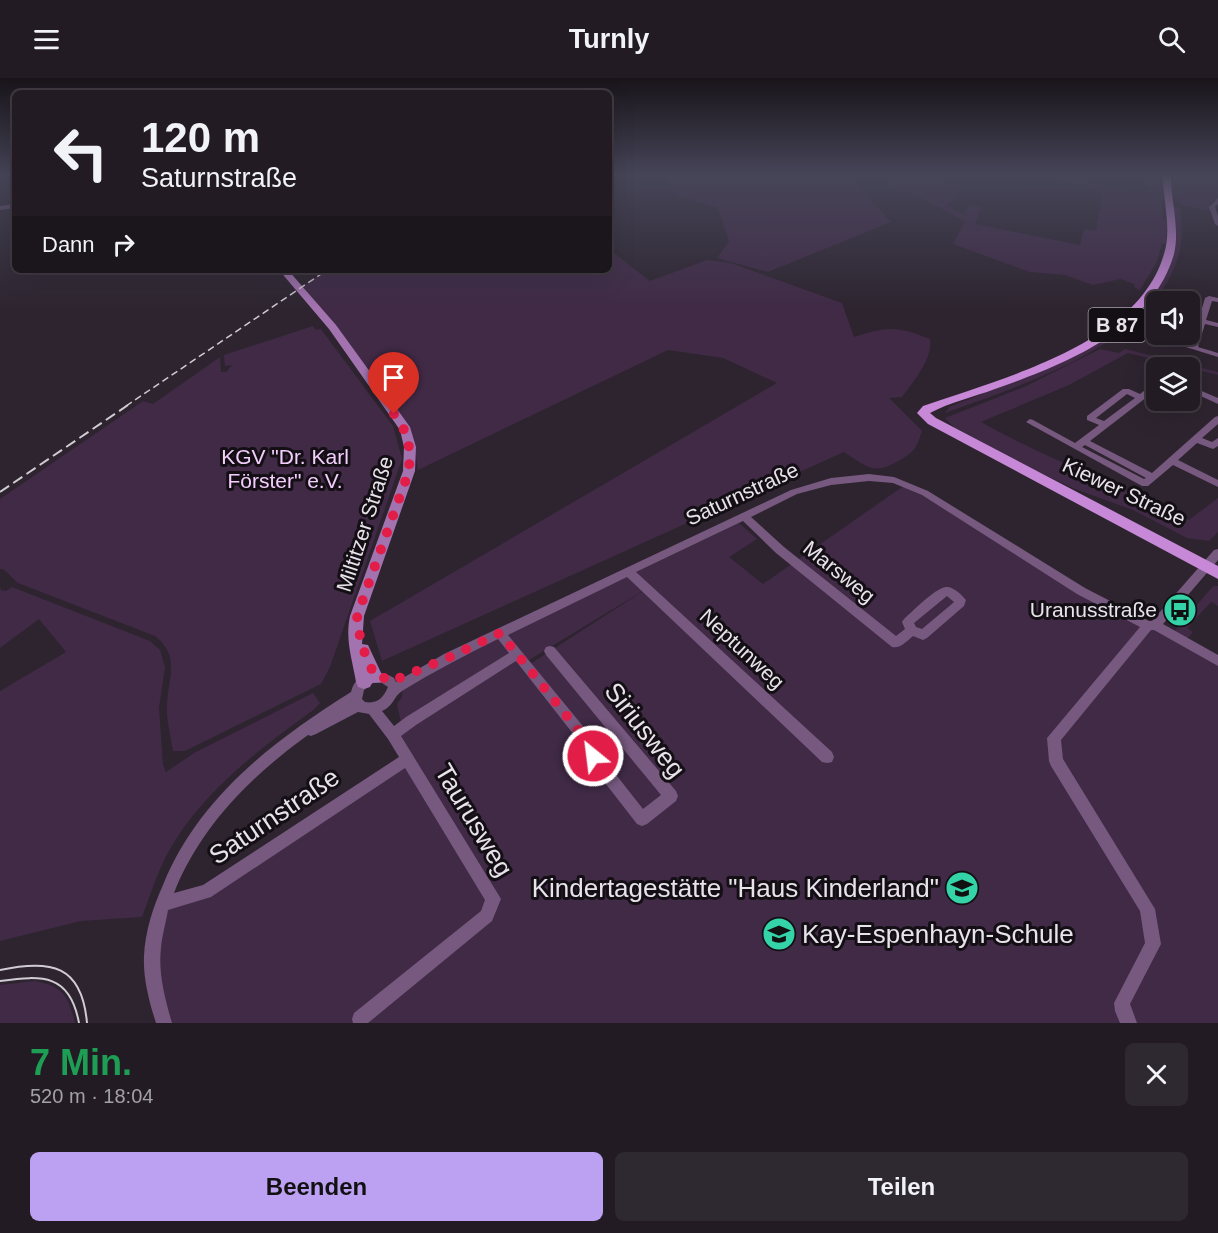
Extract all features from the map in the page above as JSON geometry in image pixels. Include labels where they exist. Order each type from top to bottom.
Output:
[{"type":"main road","name":"Kiewer Straße","points":[[1171,220],[1170,249],[1158,279],[1141,303],[1115,326],[1081,347],[1035,369],[966,396],[927,408],[923,413],[932,421],[1017,465],[1215,563]]},
{"type":"street","name":"Miltitzer Straße","points":[[286,273],[332,326],[406,430],[410,447],[409,471],[357,616],[353,646],[380,683]]},
{"type":"street","points":[[1194,348],[1212,289]]},
{"type":"street","points":[[1209,298],[1218,300]]},
{"type":"street","points":[[1202,321],[1218,325]]},
{"type":"street","points":[[1184,345],[1218,355]]},
{"type":"street","points":[[1200,388],[1218,393]]},
{"type":"street","points":[[1200,390],[1218,401]]},
{"type":"street","points":[[1105,425],[1090,418],[1126,392],[1141,398]]},
{"type":"street","points":[[1080,444],[1146,394]]},
{"type":"street","points":[[1108,404],[1123,411]]},
{"type":"street","points":[[1030,422],[1152,477],[1216,425]]},
{"type":"street","points":[[1196,439],[1213,446],[1218,441]]},
{"type":"street","points":[[1171,460],[1218,484]]},
{"type":"street","name":"Saturnstraße","points":[[380,683],[448,658],[794,492],[818,483],[853,479],[891,480],[906,484],[1110,610],[1151,625]]},
{"type":"street","name":"Marsweg","points":[[744,516],[767,540],[896,643],[912,630]]},
{"type":"street","points":[[1129,1023],[1122,1011],[1122,1003],[1153,944],[1147,909],[1056,762],[1054,738],[1151,625],[1215,563]]},
{"type":"street","name":"Neptunweg","points":[[628,571],[827,757]]},
{"type":"street","points":[[1151,625],[1218,661]]},
{"type":"street","name":"Siriusweg","points":[[500,633],[591,746],[593,756],[642,819],[671,796],[550,651]]},
{"type":"street","points":[[393,735],[411,721],[517,654]]},
{"type":"street","points":[[380,683],[379,706],[357,700],[358,688],[380,683]]},
{"type":"street","name":"Saturnstraße","points":[[164,1023],[156,998],[152,948],[163,904],[183,854],[205,819],[264,761],[357,700]]},
{"type":"street","name":"Taurusweg","points":[[360,1019],[487,916],[493,899],[407,759],[379,706]]},
{"type":"street","name":"Saturnstraße","points":[[163,904],[206,892],[407,759]]},
{"type":"green space","points":[[722,220],[889,220],[891,222],[768,272],[717,258],[729,241]]},
{"type":"green space","points":[[963,220],[976,220],[975,224],[1080,245],[1084,229],[1096,230],[1098,220],[1164,220],[1167,222],[1166,244],[1162,243],[1157,262],[1140,290],[1134,287],[1135,284],[1120,279],[1093,285],[1065,275],[1030,272],[953,244],[965,221]]},
{"type":"green space","points":[[1170,220],[1181,220],[1180,249],[1167,282],[1160,291],[1148,291],[1166,271]]},
{"type":"green space","points":[[612,251],[650,281],[707,260],[731,263],[842,303],[854,337],[892,329],[930,339],[929,354],[917,377],[902,397],[889,398],[922,431],[917,445],[909,454],[884,468],[871,468],[844,452],[382,661],[370,621],[777,383],[723,358],[668,350],[418,470],[414,442],[403,419],[303,286],[322,273],[612,273]]},
{"type":"green space","points":[[1146,293],[1146,311],[1117,335],[1084,356],[1049,373],[945,413],[949,407],[1033,374],[1109,333]]},
{"type":"green space","name":"KGV \"Dr. Karl Förster\" e.V.","points":[[313,326],[316,330],[321,329],[393,426],[402,459],[330,667],[321,684],[185,751],[173,751],[167,711],[171,668],[168,652],[163,644],[155,636],[18,583],[3,569],[0,569],[0,499],[143,401],[153,404],[220,357],[221,372],[226,372],[232,365],[225,366],[224,355]]},
{"type":"green space","points":[[1100,349],[1119,353],[1125,349],[1157,357],[1146,357],[1128,353],[1069,385],[981,422],[1006,436],[1189,520],[1218,498],[1218,532],[1209,541],[1187,538],[1133,510],[1075,489],[1020,463],[954,427],[945,418],[1026,386]]},
{"type":"green space","points":[[1200,368],[1218,372],[1218,375],[1200,371]]},
{"type":"green space","points":[[905,485],[1148,626],[1218,661],[1218,1023],[164,1023],[156,998],[163,904],[206,892],[407,759],[393,735],[517,654],[527,666],[651,586],[529,660],[519,650],[401,723],[397,704],[402,697],[403,686],[436,667],[739,523],[757,539],[729,557],[763,584]]},
{"type":"green space","points":[[0,586],[1,590],[6,591],[12,587],[150,641],[160,650],[165,667],[159,708],[163,765],[166,772],[194,753],[313,693],[320,703],[247,761],[190,819],[162,865],[142,917],[81,921],[0,941],[0,691],[66,652],[39,619],[0,648]]},
{"type":"green space","points":[[1213,586],[1218,586],[1218,606],[1211,602],[1187,628],[1193,632],[1187,639],[1174,632]]},
{"type":"green space","points":[[35,981],[52,986],[63,994],[70,1006],[75,1023],[0,1023],[0,985]]},
{"type":"tram line","points":[[0,970],[34,965],[61,971],[71,978],[78,989],[84,1004],[87,1023]]},
{"type":"tram line","points":[[0,981],[29,978],[52,981],[69,995],[79,1023]]},
{"type":"railway","points":[[126,406],[323,273]]},
{"type":"railway","points":[[0,492],[128,405]]},
{"type":"place","name":"Uranusstraße","points":[[1180,610]]},
{"type":"place","name":"Kindertagestätte \"Haus Kinderland\"","points":[[962,888]]},
{"type":"place","name":"Kay-Espenhayn-Schule","points":[[779,934]]},
{"type":"route","points":[[394,414],[406,430],[410,447],[409,471],[357,616],[361,644],[375,677],[387,679],[390,682],[500,633],[591,746],[593,756]]}]
